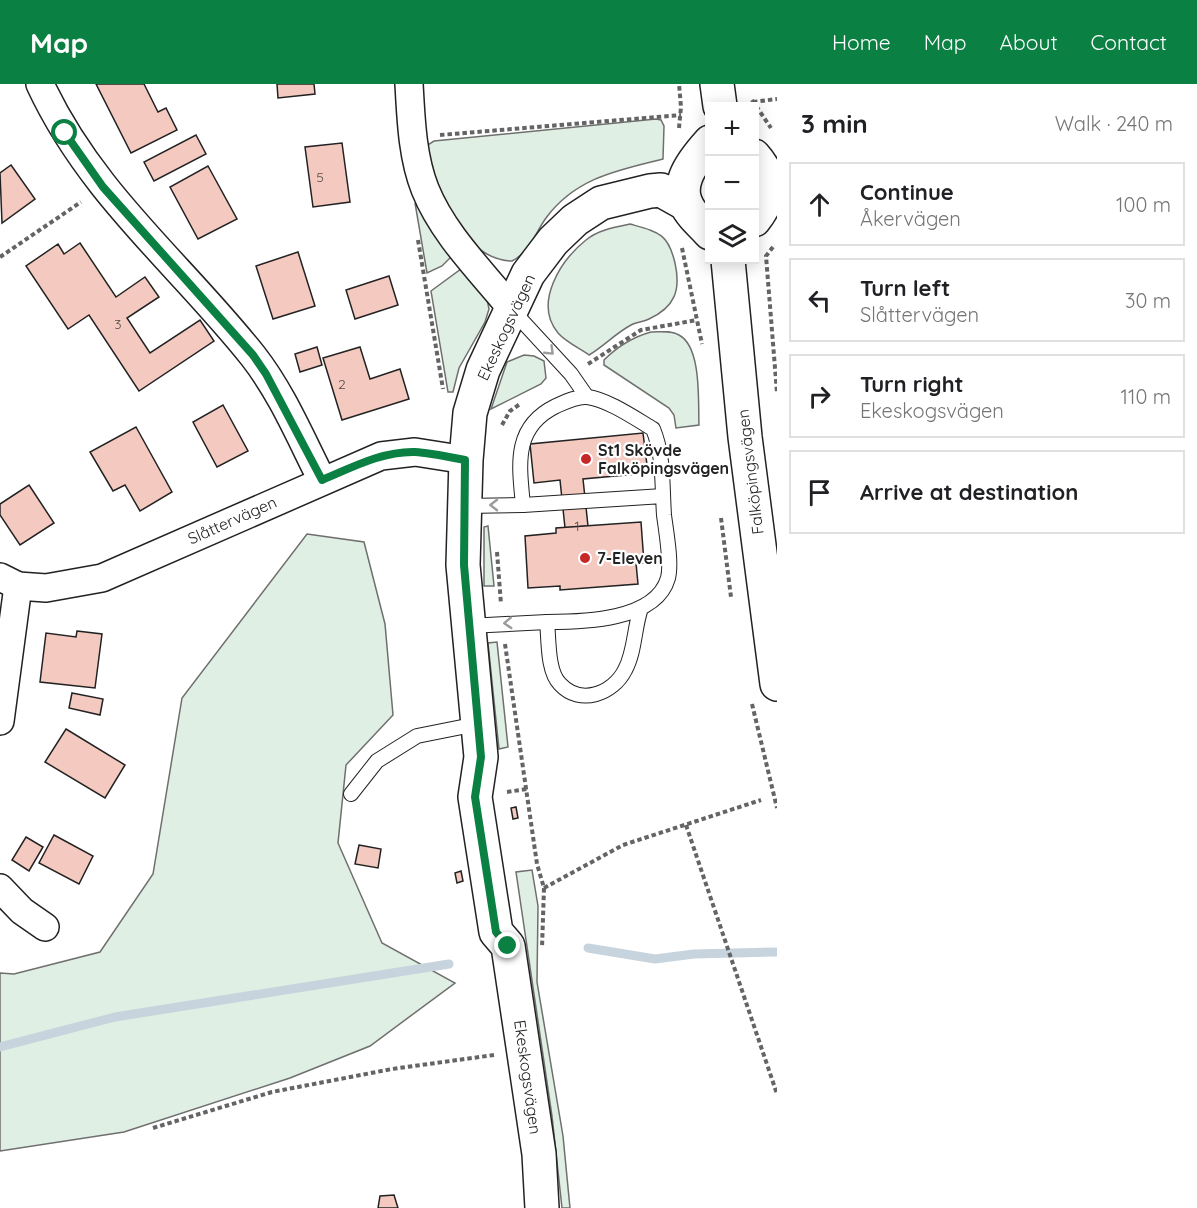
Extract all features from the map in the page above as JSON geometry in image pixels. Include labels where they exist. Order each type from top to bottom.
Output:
[{"type":"street","points":[[40,84],[70,142],[103,187],[253,355],[266,374],[322,480]]},
{"type":"street","points":[[409,84],[414,138],[425,188],[443,225],[511,308]]},
{"type":"street","points":[[717,84],[719,102]]},
{"type":"street","points":[[694,216],[684,185],[697,150]]},
{"type":"street","name":"Ekeskogsvägen","points":[[542,1208],[539,1154],[508,946],[515,928],[496,794],[481,757],[468,626],[464,565],[465,460],[470,413],[483,370],[528,274],[554,241],[575,220],[602,203],[635,194],[694,216]]},
{"type":"street","name":"Falköpingsvägen","points":[[728,264],[745,437],[777,684]]},
{"type":"street","name":"Slåttervägen","points":[[9,582],[46,588],[102,578],[381,456],[415,452],[465,460]]},
{"type":"street","points":[[0,721],[9,582]]},
{"type":"street","points":[[0,888],[22,911],[45,927]]},
{"type":"lane","points":[[511,308],[572,374],[587,397]]},
{"type":"lane","points":[[468,626],[607,617],[641,608],[660,594],[668,578],[658,441],[653,429],[613,406],[587,397],[568,401],[540,414],[523,438],[520,471],[524,506]]},
{"type":"lane","points":[[465,506],[524,506],[663,496]]},
{"type":"lane","points":[[547,622],[553,668],[559,684],[583,696],[600,694],[613,687],[625,671],[641,608]]},
{"type":"lane","points":[[351,794],[377,761],[417,736],[477,724]]},
{"type":"path","points":[[679,84],[681,115],[697,150]]},
{"type":"path","points":[[751,93],[752,102],[777,99]]},
{"type":"path","points":[[759,112],[771,128]]},
{"type":"path","points":[[414,138],[681,115]]},
{"type":"path","points":[[0,257],[103,187]]},
{"type":"path","points":[[417,231],[444,393]]},
{"type":"path","points":[[766,256],[777,393]]},
{"type":"path","points":[[596,359],[641,330],[697,320],[684,264]]},
{"type":"path","points":[[497,545],[501,600]]},
{"type":"path","points":[[504,641],[537,864],[544,888],[542,960]]},
{"type":"path","points":[[503,793],[527,789]]},
{"type":"path","points":[[544,888],[623,845],[761,800]]},
{"type":"path","points":[[686,825],[777,1094]]},
{"type":"path","points":[[153,1128],[272,1092],[392,1069],[524,1051]]},
{"type":"green space","points":[[661,120],[664,126],[663,159],[614,172],[570,193],[546,218],[523,253],[512,261],[494,257],[479,248],[465,235],[444,200],[426,146],[434,141]]},
{"type":"green space","points":[[415,203],[453,255],[442,266],[427,273]]},
{"type":"green space","points":[[630,224],[655,232],[669,245],[677,273],[674,297],[658,314],[626,328],[589,355],[561,336],[551,321],[548,309],[553,283],[568,259],[586,240],[601,231]]},
{"type":"green space","points":[[461,269],[486,294],[489,309],[485,322],[459,368],[453,392],[448,392],[431,291]]},
{"type":"green space","points":[[651,332],[676,333],[686,341],[692,351],[697,376],[699,425],[676,428],[674,415],[669,408],[604,365],[604,360],[620,347]]},
{"type":"green space","points":[[524,355],[534,356],[544,361],[546,378],[541,384],[491,409],[507,362]]},
{"type":"green space","points":[[488,526],[494,586],[484,586],[484,527]]},
{"type":"green space","points":[[307,534],[364,542],[385,624],[393,715],[346,765],[338,843],[382,943],[455,983],[370,1046],[290,1078],[124,1132],[0,1151],[0,973],[14,974],[100,952],[153,874],[182,698]]},
{"type":"green space","points":[[497,642],[508,747],[499,749],[488,643]]},
{"type":"green space","points":[[532,870],[538,906],[537,982],[563,1136],[570,1208],[562,1208],[552,1116],[516,872]]},
{"type":"building","points":[[96,84],[144,84],[158,112],[166,108],[177,130],[131,153]]},
{"type":"building","points":[[277,84],[314,84],[315,94],[278,98]]},
{"type":"building","points":[[196,135],[206,154],[154,181],[144,162]]},
{"type":"building","points":[[342,143],[350,202],[313,207],[305,147]]},
{"type":"building","points":[[11,165],[35,199],[2,223],[0,173]]},
{"type":"building","points":[[208,166],[237,219],[198,239],[170,187]]},
{"type":"building","points":[[80,243],[116,297],[145,277],[159,297],[127,318],[150,353],[200,320],[214,341],[139,391],[89,315],[68,329],[26,266],[58,244],[64,254]]},
{"type":"building","points":[[298,252],[315,306],[273,319],[256,266]]},
{"type":"building","points":[[389,276],[398,305],[355,319],[346,290]]},
{"type":"building","points":[[317,347],[322,365],[300,372],[295,354]]},
{"type":"building","points":[[360,347],[370,379],[400,369],[409,399],[342,420],[323,358]]},
{"type":"building","points":[[223,405],[248,451],[217,467],[193,422]]},
{"type":"building","points":[[136,427],[172,492],[140,511],[125,485],[113,491],[90,452]]},
{"type":"building","points":[[643,433],[648,473],[583,479],[588,526],[565,528],[560,480],[534,483],[530,444]]},
{"type":"building","points":[[29,485],[54,523],[20,545],[0,515],[0,504]]},
{"type":"building","points":[[641,522],[644,563],[636,563],[638,584],[560,590],[560,586],[528,588],[525,536],[556,533],[556,528]]},
{"type":"building","points":[[77,631],[102,634],[95,688],[40,682],[46,633],[76,637]]},
{"type":"building","points":[[72,693],[103,699],[100,715],[69,708]]},
{"type":"building","points":[[66,729],[125,765],[105,798],[45,762]]},
{"type":"building","points":[[516,807],[518,818],[513,819],[511,808]]},
{"type":"building","points":[[54,835],[93,856],[79,884],[39,863]]},
{"type":"building","points":[[26,837],[43,847],[29,871],[12,860]]},
{"type":"building","points":[[359,845],[381,849],[378,868],[355,864]]},
{"type":"building","points":[[461,871],[463,881],[457,883],[455,873]]},
{"type":"building","points":[[394,1195],[398,1208],[378,1208],[380,1196]]},
{"type":"waterway","points":[[588,948],[655,959],[694,954],[777,952]]},
{"type":"waterway","points":[[0,1047],[115,1017],[449,964]]},
{"type":"place","name":"St1 Skövde Falköpingsvägen","points":[[586,459]]},
{"type":"place","name":"7-Eleven","points":[[585,558]]},
{"type":"route","points":[[65,133],[103,187],[253,355],[284,406],[322,480],[381,456],[399,453],[415,452],[465,460],[464,565],[481,757],[475,797],[496,932],[508,946]]}]
